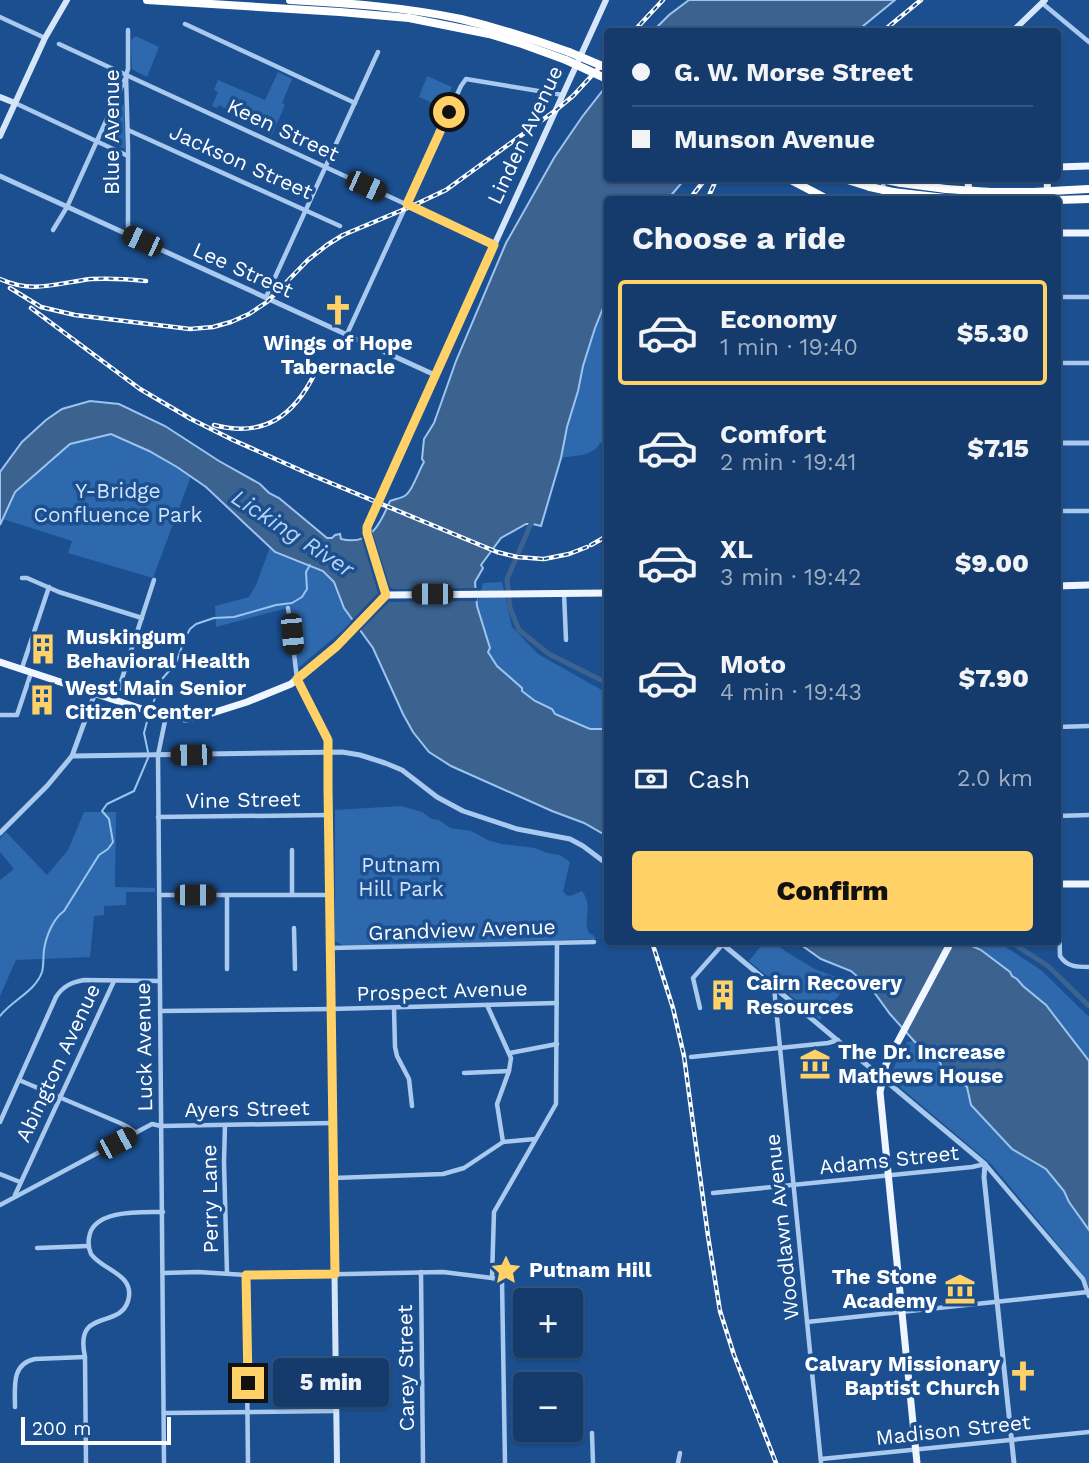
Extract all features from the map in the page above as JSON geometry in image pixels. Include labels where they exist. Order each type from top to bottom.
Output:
[{"type":"highway","points":[[147,0],[409,18],[489,34],[604,67]]},
{"type":"highway","points":[[290,0],[368,5],[459,19],[529,38],[604,77]]},
{"type":"highway","points":[[795,182],[821,196]]},
{"type":"highway","points":[[854,182],[893,192],[928,196]]},
{"type":"highway","points":[[896,182],[991,192],[1089,189]]},
{"type":"highway","points":[[893,192],[902,196]]},
{"type":"highway","points":[[1061,200],[1089,199]]},
{"type":"main road","points":[[0,136],[46,38],[68,0]]},
{"type":"main road","name":"Linden Avenue","points":[[386,595],[367,533],[371,516],[606,0]]},
{"type":"main road","points":[[1016,28],[1043,2]]},
{"type":"main road","points":[[0,97],[15,103]]},
{"type":"main road","points":[[1061,167],[1089,166]]},
{"type":"main road","points":[[1061,233],[1089,233]]},
{"type":"main road","points":[[1061,586],[1089,585]]},
{"type":"main road","points":[[0,662],[166,716],[186,719],[206,715],[273,692],[297,679],[345,637],[386,595],[604,593]]},
{"type":"main road","points":[[297,679],[327,734],[329,752],[337,1463]]},
{"type":"main road","points":[[1061,884],[1089,884]]},
{"type":"main road","points":[[917,1463],[880,1092],[886,1064],[949,945]]},
{"type":"street","points":[[1043,2],[1089,42]]},
{"type":"street","points":[[0,17],[46,38]]},
{"type":"street","points":[[185,24],[355,103]]},
{"type":"street","name":"Blue Avenue","points":[[128,30],[128,235]]},
{"type":"street","name":"Keen Street","points":[[59,44],[494,245]]},
{"type":"street","points":[[266,297],[378,52]]},
{"type":"street","points":[[53,230],[67,207],[126,75]]},
{"type":"street","points":[[347,334],[466,79],[563,94]]},
{"type":"street","points":[[15,103],[128,156]]},
{"type":"street","name":"Jackson Street","points":[[128,130],[340,226]]},
{"type":"street","name":"Lee Street","points":[[0,176],[435,375]]},
{"type":"street","points":[[1061,297],[1089,297]]},
{"type":"street","points":[[1061,363],[1089,363]]},
{"type":"street","points":[[1061,443],[1089,443]]},
{"type":"street","points":[[1061,511],[1089,511]]},
{"type":"street","points":[[22,578],[142,618]]},
{"type":"street","points":[[115,700],[154,580]]},
{"type":"street","points":[[22,669],[48,587]]},
{"type":"street","points":[[564,593],[566,640]]},
{"type":"street","points":[[288,608],[297,679]]},
{"type":"street","points":[[0,715],[17,715],[31,672]]},
{"type":"street","points":[[0,833],[47,786],[72,756],[95,693]]},
{"type":"street","name":"Luck Avenue","points":[[164,1463],[159,895],[155,755],[166,716]]},
{"type":"street","points":[[1061,727],[1089,726]]},
{"type":"street","points":[[72,756],[329,752],[360,755],[402,770],[437,797],[463,811],[516,829],[570,839],[604,862]]},
{"type":"street","name":"Vine Street","points":[[158,817],[329,815]]},
{"type":"street","points":[[1061,815],[1089,816]]},
{"type":"street","points":[[292,850],[292,895]]},
{"type":"street","points":[[159,895],[330,895]]},
{"type":"street","points":[[227,895],[227,969]]},
{"type":"street","points":[[294,928],[295,969]]},
{"type":"street","name":"Grandview Avenue","points":[[331,948],[594,942]]},
{"type":"street","points":[[492,1278],[494,1212],[556,1104],[557,943]]},
{"type":"street","points":[[700,1008],[693,978],[719,945]]},
{"type":"street","points":[[723,945],[985,1164],[1083,1279],[1089,1294],[807,1322]]},
{"type":"street","points":[[1059,945],[1059,953],[1064,962],[1071,966],[1089,967]]},
{"type":"street","points":[[0,1122],[56,997],[67,985],[84,979],[159,981]]},
{"type":"street","name":"Abington Avenue","points":[[15,1196],[114,981]]},
{"type":"street","name":"Woodlawn Avenue","points":[[774,987],[821,1461]]},
{"type":"street","name":"Prospect Avenue","points":[[160,1011],[557,1003]]},
{"type":"street","points":[[487,1005],[511,1058],[497,1104],[503,1142]]},
{"type":"street","points":[[394,1007],[395,1047],[409,1079],[412,1106]]},
{"type":"street","points":[[691,1057],[838,1040]]},
{"type":"street","points":[[509,1053],[557,1044]]},
{"type":"street","points":[[464,1073],[509,1071]]},
{"type":"street","points":[[19,1080],[128,1127],[136,1133]]},
{"type":"street","name":"Ayers Street","points":[[0,1205],[152,1125],[333,1123]]},
{"type":"street","name":"Perry Lane","points":[[225,1125],[227,1273]]},
{"type":"street","points":[[334,1178],[443,1174],[464,1168],[503,1142],[536,1139]]},
{"type":"street","points":[[985,1164],[984,1177],[1014,1463]]},
{"type":"street","name":"Adams Street","points":[[713,1192],[985,1164]]},
{"type":"street","points":[[0,1174],[20,1182]]},
{"type":"street","points":[[86,1463],[85,1357],[82,1347],[84,1334],[94,1323],[122,1310],[129,1291],[122,1277],[92,1254],[88,1246],[90,1230],[99,1222],[122,1213],[163,1212]]},
{"type":"street","points":[[37,1248],[88,1246]]},
{"type":"street","name":"Carey Street","points":[[421,1272],[423,1463]]},
{"type":"street","points":[[163,1273],[246,1275],[443,1272],[502,1280],[505,1463]]},
{"type":"street","points":[[246,1275],[248,1463]]},
{"type":"street","points":[[15,1407],[15,1381],[22,1364],[35,1359],[85,1357]]},
{"type":"street","points":[[164,1413],[336,1411]]},
{"type":"street","name":"Madison Street","points":[[821,1461],[1089,1432]]},
{"type":"street","points":[[592,1433],[593,1463]]},
{"type":"street","points":[[678,1463],[680,1453]]},
{"type":"green space","points":[[136,36],[159,47],[147,77],[132,69],[131,40]]},
{"type":"green space","points":[[278,72],[292,79],[282,103],[285,105],[272,135],[219,105],[217,108],[212,106],[218,92],[214,90],[218,80],[265,100]]},
{"type":"green space","points":[[427,76],[452,87],[443,108],[419,97]]},
{"type":"green space","points":[[119,103],[124,105],[125,149],[103,139]]},
{"type":"green space","points":[[604,306],[604,443],[600,443],[588,453],[561,458],[567,427]]},
{"type":"green space","name":"Y-Bridge Confluence Park","points":[[111,434],[149,451],[191,476],[153,578],[68,553],[72,541],[3,519],[15,492],[70,444]]},
{"type":"green space","points":[[279,523],[378,595],[341,632],[298,668],[291,607],[216,627],[215,606],[249,597]]},
{"type":"green space","points":[[502,582],[512,627],[538,654],[604,691],[604,729],[590,729],[555,714],[552,709],[535,701],[497,666],[488,652],[490,648],[477,606],[483,583]]},
{"type":"green space","name":"Putnam Hill Park","points":[[401,806],[422,812],[450,828],[471,831],[490,841],[560,855],[570,862],[563,891],[570,896],[582,891],[588,908],[587,928],[596,939],[344,946],[335,941],[335,810]]},
{"type":"green space","points":[[84,812],[116,812],[115,887],[155,888],[155,892],[126,892],[126,905],[104,906],[104,915],[94,916],[90,957],[16,960],[0,996],[0,880],[14,869],[0,852],[0,838],[6,832],[47,875],[68,850]]},
{"type":"green space","points":[[762,945],[777,945],[815,969],[849,982],[820,1020],[749,961]]},
{"type":"green space","points":[[970,945],[1003,945],[1041,970],[1089,1017],[1089,1061],[1046,1005],[981,950]]},
{"type":"green space","points":[[914,1041],[940,1062],[942,1069],[967,1087],[967,1093],[1012,1149],[1046,1169],[1064,1191],[1089,1230],[1089,1287],[1082,1274],[992,1165],[894,1082],[893,1069],[907,1042]]},
{"type":"water","points":[[689,0],[895,0],[861,28],[656,28]]},
{"type":"water","name":"Licking River","points":[[604,89],[604,182],[682,182],[671,196],[604,196],[604,306],[583,366],[541,526],[526,524],[501,538],[481,565],[483,568],[475,582],[477,606],[490,648],[488,652],[497,666],[522,688],[522,691],[552,709],[555,714],[590,729],[604,729],[604,834],[584,823],[451,766],[429,752],[413,732],[373,648],[344,608],[334,582],[323,571],[275,552],[206,487],[149,451],[111,434],[70,444],[15,492],[0,525],[0,472],[22,442],[46,420],[62,409],[90,401],[119,404],[165,426],[260,484],[327,538],[340,534],[341,539],[359,539],[373,532],[390,501],[404,496],[411,488],[424,462],[424,439],[434,423],[456,361],[506,243],[554,158]]},
{"type":"water","points":[[801,945],[970,945],[981,950],[1010,972],[1046,1005],[1089,1061],[1089,1230],[1046,1169],[1012,1149],[971,1105],[967,1087],[942,1069],[940,1062],[914,1041],[871,988],[851,971],[821,959]]},
{"type":"pier","points":[[372,531],[390,587],[477,588],[477,601],[389,602],[358,633],[350,622],[378,593],[361,536]]},
{"type":"waterway","points":[[534,517],[507,579],[510,608],[519,630],[549,654],[604,682]]},
{"type":"waterway","name":"Licking River","points":[[151,709],[162,679],[176,663],[190,629],[214,618],[234,617],[292,603],[302,597],[307,589],[306,572],[310,565]]},
{"type":"waterway","points":[[148,752],[144,733],[149,714]]},
{"type":"waterway","points":[[0,1016],[39,979],[43,969],[46,939],[53,923],[64,911],[99,855],[113,842],[109,819],[102,811],[107,804],[134,791],[148,758]]},
{"type":"waterway","points":[[1016,945],[1048,966],[1089,1006]]},
{"type":"railway","points":[[637,28],[663,0]]},
{"type":"railway","points":[[887,28],[921,0]]},
{"type":"railway","points":[[10,288],[41,307],[75,315],[190,329],[231,322],[267,302],[308,260],[343,235],[446,190],[556,110],[604,62]]},
{"type":"railway","points":[[692,196],[703,182]]},
{"type":"railway","points":[[709,196],[715,182]]},
{"type":"railway","points":[[0,279],[34,287],[91,279],[146,281]]},
{"type":"railway","points":[[31,308],[140,389],[233,440],[497,552],[543,559]]},
{"type":"railway","points":[[214,425],[248,428],[275,420],[297,401],[315,373]]},
{"type":"railway","points":[[591,545],[604,538]]},
{"type":"railway","points":[[544,559],[587,547]]},
{"type":"railway","points":[[653,945],[673,1008],[684,1056],[720,1311],[776,1463]]},
{"type":"place","name":"Wings of Hope Tabernacle","points":[[338,310]]},
{"type":"place","name":"Muskingum Behavioral Health","points":[[43,649]]},
{"type":"place","name":"West Main Senior Citizen Center","points":[[42,700]]},
{"type":"place","name":"Cairn Recovery Resources","points":[[723,995]]},
{"type":"place","name":"The Dr. Increase Mathews House","points":[[815,1064]]},
{"type":"place","name":"Putnam Hill","points":[[506,1270]]},
{"type":"place","name":"The Stone Academy","points":[[960,1289]]},
{"type":"place","name":"Calvary Missionary Baptist Church","points":[[1023,1376]]},
{"type":"route","points":[[248,1383],[246,1275],[335,1274],[329,752],[327,734],[297,679],[337,646],[386,595],[367,527],[494,245],[407,204],[449,112]]}]
